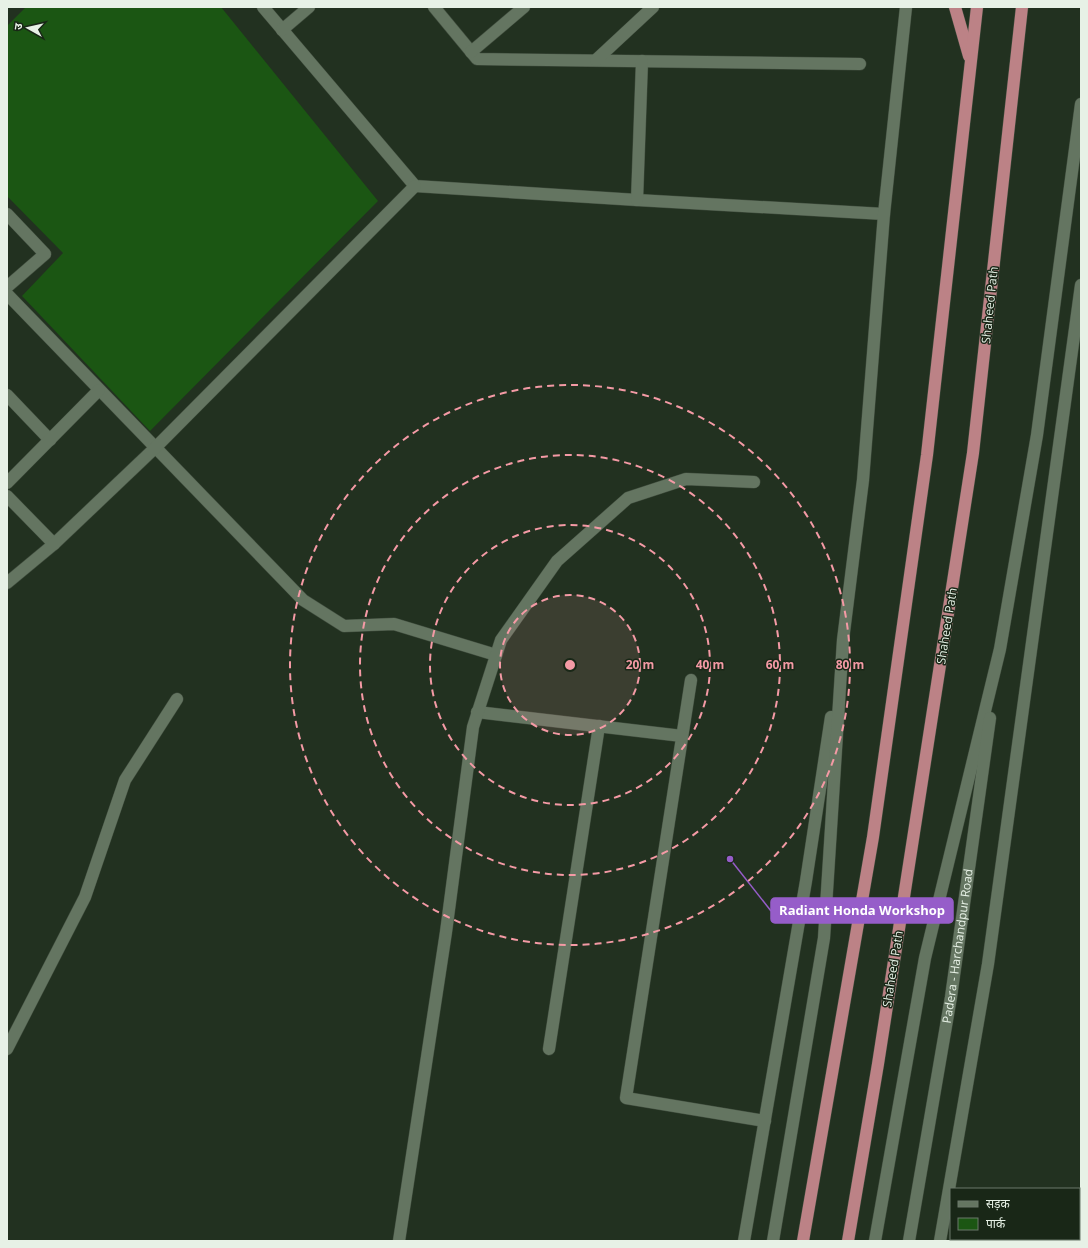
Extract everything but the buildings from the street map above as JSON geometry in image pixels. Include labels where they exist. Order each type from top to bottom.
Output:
[{"type":"highway","points":[[955,7],[971,61]]},
{"type":"highway","points":[[803,1241],[873,837],[927,455],[977,7]]},
{"type":"highway","name":"Shaheed Path","points":[[848,1241],[878,1064],[974,453],[1022,7]]},
{"type":"street","points":[[263,7],[415,186],[884,214]]},
{"type":"street","points":[[282,30],[309,7]]},
{"type":"street","points":[[434,7],[477,59],[860,64]]},
{"type":"street","points":[[471,52],[524,7]]},
{"type":"street","points":[[596,60],[652,7]]},
{"type":"street","points":[[744,1241],[806,881],[843,640],[863,480],[884,214],[906,7]]},
{"type":"street","points":[[637,200],[642,61]]},
{"type":"street","points":[[875,1241],[925,958],[1000,649],[1037,436],[1081,104]]},
{"type":"street","points":[[7,583],[54,544],[156,447],[415,186]]},
{"type":"street","points":[[7,214],[45,254],[7,287]]},
{"type":"street","points":[[940,1241],[988,964],[1081,285]]},
{"type":"street","points":[[7,294],[303,600],[344,626],[394,624],[496,655]]},
{"type":"street","points":[[7,483],[99,390]]},
{"type":"street","points":[[7,395],[50,440]]},
{"type":"street","points":[[399,1241],[446,932],[472,727],[501,640],[557,561],[628,498],[686,479],[754,482]]},
{"type":"street","points":[[7,496],[54,544]]},
{"type":"street","points":[[774,1241],[824,938],[843,640]]},
{"type":"street","name":"Padera - Harchandpur Road","points":[[909,1241],[951,997],[1000,649]]},
{"type":"street","points":[[691,680],[626,1098],[765,1121]]},
{"type":"street","points":[[7,1049],[85,898],[125,780],[177,699]]},
{"type":"street","points":[[477,712],[682,736]]},
{"type":"street","points":[[549,1049],[599,726]]},
{"type":"green space","points":[[26,7],[221,7],[378,201],[150,431],[22,296],[63,253],[7,196],[7,26]]},
{"type":"place","name":"Radiant Honda Workshop","points":[[730,859]]}]
